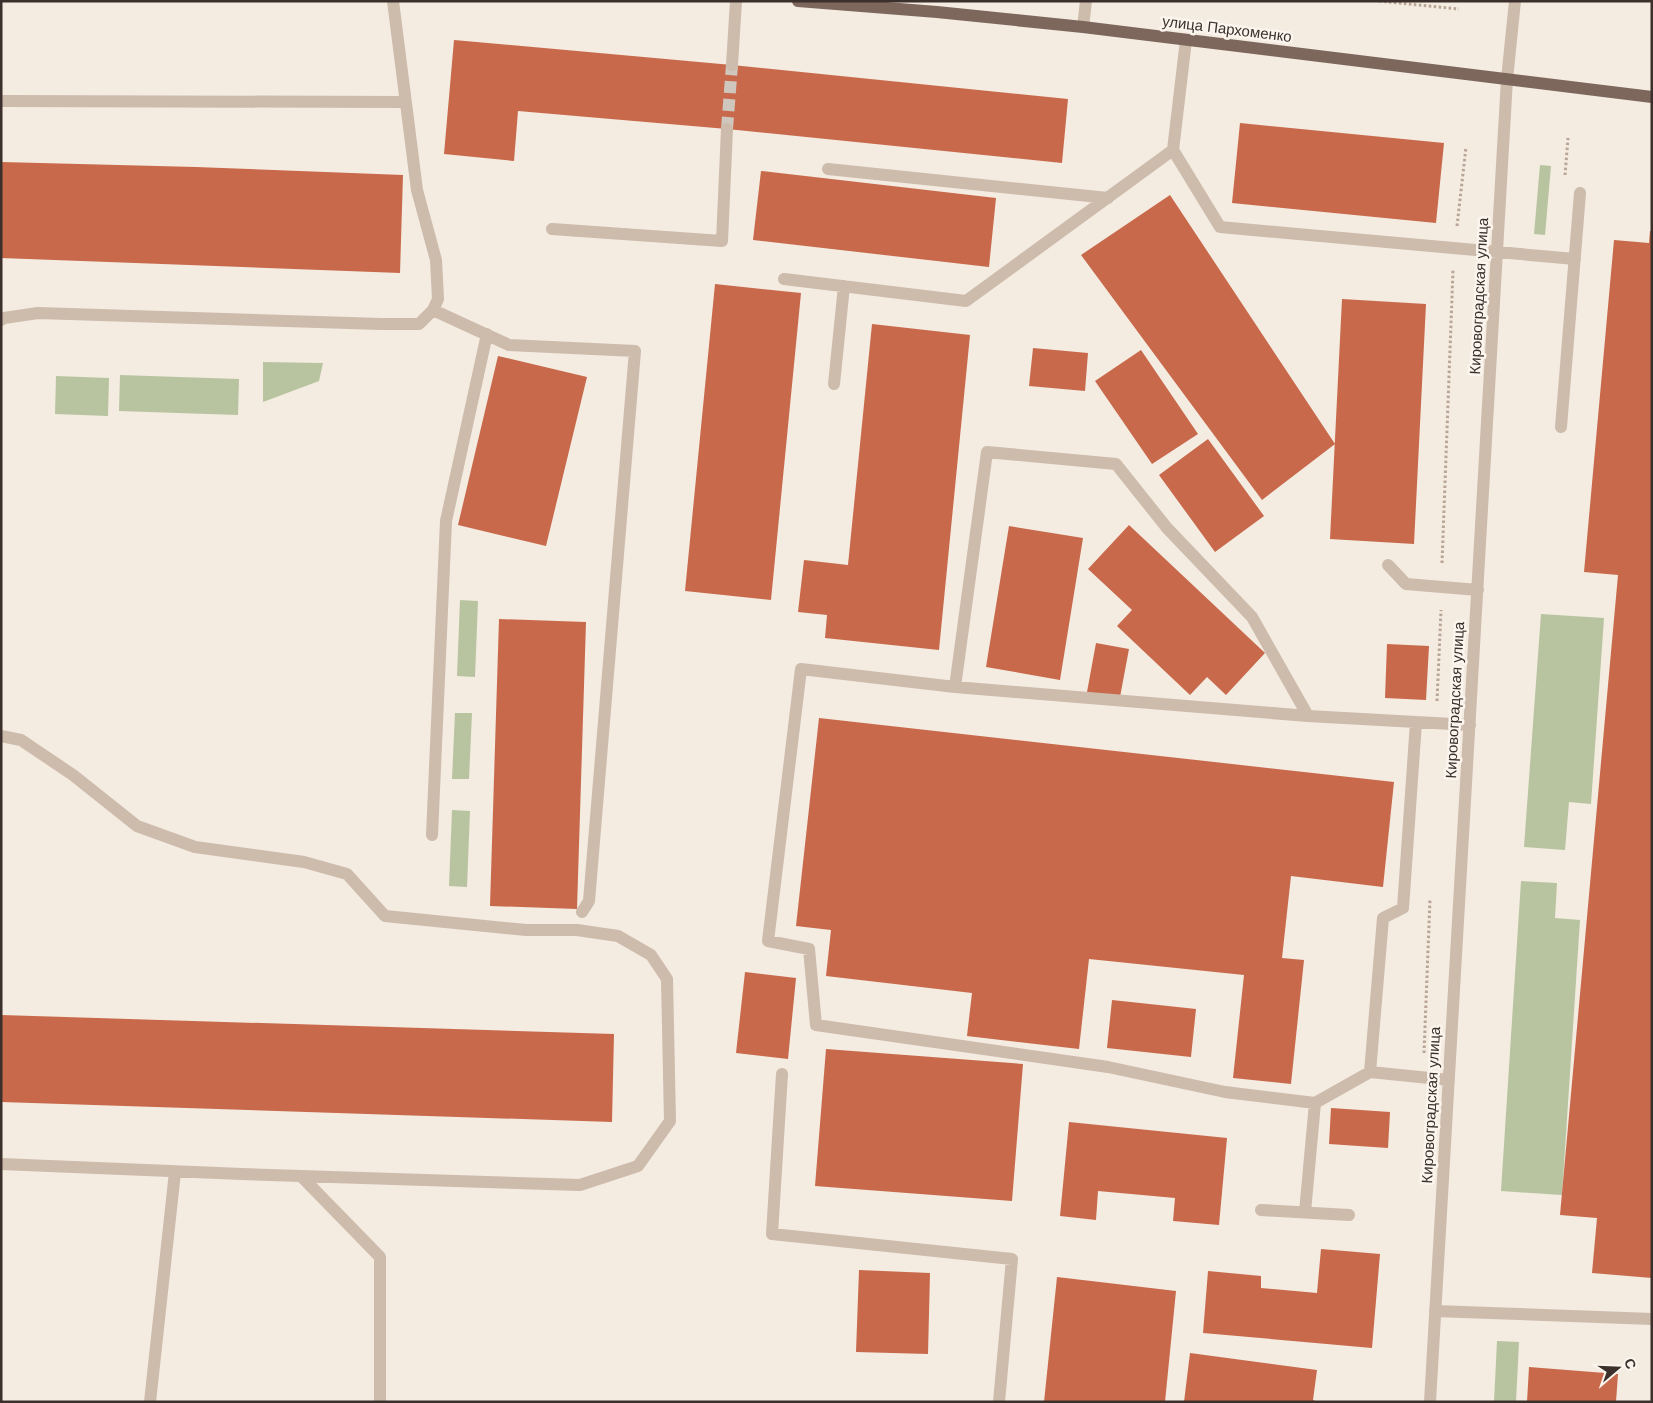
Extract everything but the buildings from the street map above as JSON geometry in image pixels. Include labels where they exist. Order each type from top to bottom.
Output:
[{"type":"main road","name":"улица Пархоменко","points":[[798,1],[937,12],[1083,27],[1652,97]]},
{"type":"street","points":[[1,320],[38,313],[419,324],[433,310],[438,299],[436,260],[417,190],[393,1]]},
{"type":"street","points":[[732,65],[736,1]]},
{"type":"street","points":[[1083,27],[1086,1]]},
{"type":"street","name":"Кировоградская улица","points":[[1430,1402],[1507,79],[1515,1]]},
{"type":"street","points":[[1186,40],[1173,150],[1220,227],[1575,259]]},
{"type":"street","points":[[1,101],[406,102]]},
{"type":"street","points":[[552,229],[722,241],[727,129]]},
{"type":"street","points":[[784,279],[966,301],[1173,150]]},
{"type":"street","points":[[828,169],[1108,198]]},
{"type":"street","points":[[1561,427],[1580,193]]},
{"type":"street","points":[[834,384],[844,286]]},
{"type":"street","points":[[433,310],[509,345],[635,351],[590,901],[582,912]]},
{"type":"street","points":[[432,835],[446,521],[487,334]]},
{"type":"street","points":[[955,687],[987,452],[1116,464],[1167,528],[1252,617],[1308,716]]},
{"type":"street","points":[[1388,565],[1406,584],[1478,590]]},
{"type":"street","points":[[1449,1080],[1370,1072],[1315,1103],[1225,1092],[1108,1068],[816,1025],[809,949],[768,941],[801,669],[955,687],[1308,716],[1470,725]]},
{"type":"street","points":[[1370,1072],[1383,918],[1403,908],[1416,722]]},
{"type":"street","points":[[1,736],[20,740],[73,775],[137,826],[195,847],[304,862],[347,874],[385,916],[526,930],[577,930],[618,936],[651,954],[666,979],[670,1121],[638,1166],[580,1185],[175,1172],[1,1164]]},
{"type":"street","points":[[782,1074],[772,1234],[1012,1259],[998,1402]]},
{"type":"street","points":[[1305,1212],[1315,1103]]},
{"type":"street","points":[[150,1402],[175,1172]]},
{"type":"street","points":[[301,1176],[380,1257],[380,1402]]},
{"type":"street","points":[[1262,1210],[1349,1215]]},
{"type":"street","points":[[1435,1312],[1652,1319]]},
{"type":"path","points":[[1379,1],[1459,9]]},
{"type":"green space","points":[[1540,165],[1551,166],[1545,235],[1534,234]]},
{"type":"green space","points":[[263,362],[323,363],[319,381],[263,402]]},
{"type":"green space","points":[[120,375],[239,379],[238,415],[119,411]]},
{"type":"green space","points":[[56,376],[109,378],[108,416],[55,414]]},
{"type":"green space","points":[[460,600],[478,601],[475,677],[457,676]]},
{"type":"green space","points":[[1541,614],[1604,618],[1591,804],[1569,802],[1565,850],[1524,847]]},
{"type":"green space","points":[[455,713],[472,713],[469,779],[452,779]]},
{"type":"green space","points":[[452,810],[470,811],[467,887],[449,886]]},
{"type":"green space","points":[[1521,881],[1557,883],[1555,918],[1580,920],[1562,1195],[1501,1191]]},
{"type":"green space","points":[[1497,1341],[1519,1342],[1516,1402],[1494,1402]]},
{"type":"tunnel","points":[[727,129],[732,65]]}]
